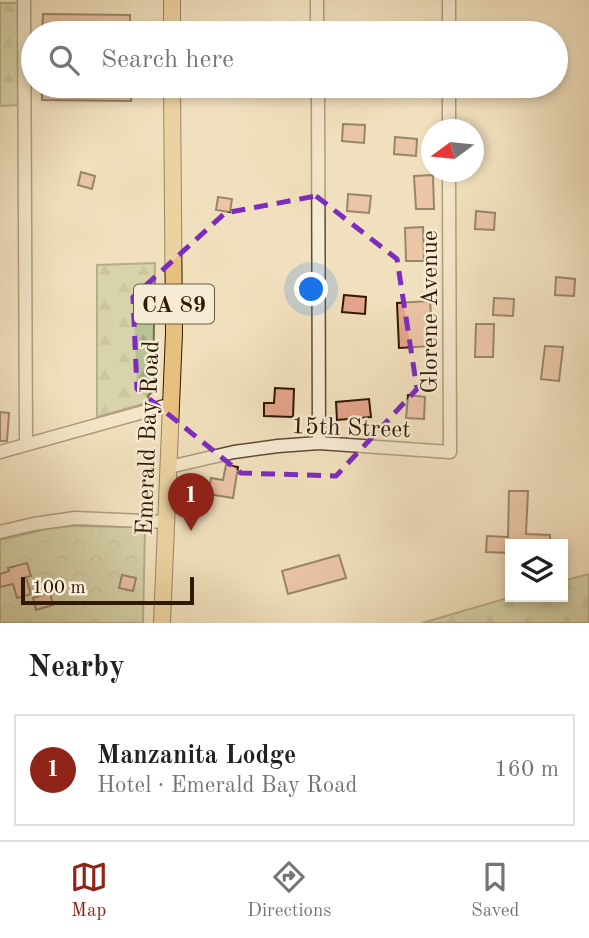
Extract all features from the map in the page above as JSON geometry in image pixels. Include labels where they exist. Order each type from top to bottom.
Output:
[{"type":"main road","points":[[172,0],[172,21]]},
{"type":"main road","name":"Emerald Bay Road","points":[[162,623],[174,321],[172,98]]},
{"type":"street","points":[[24,0],[24,21]]},
{"type":"street","points":[[317,0],[317,21]]},
{"type":"street","points":[[449,0],[449,21]]},
{"type":"street","points":[[24,98],[26,444]]},
{"type":"street","points":[[318,98],[319,443]]},
{"type":"street","points":[[449,98],[449,119]]},
{"type":"street","name":"Glorene Avenue","points":[[449,182],[450,452]]},
{"type":"street","points":[[0,452],[172,404]]},
{"type":"street","name":"15th Street","points":[[169,467],[234,452],[319,443],[450,452]]},
{"type":"street","points":[[0,532],[75,518],[167,522]]},
{"type":"highlighted area","points":[[316,196],[397,259],[417,389],[336,476],[241,473],[137,389],[133,297],[225,213]]},
{"type":"green space","points":[[0,3],[19,3],[19,105],[0,106]]},
{"type":"green space","points":[[155,263],[153,386],[149,400],[97,417],[97,265]]},
{"type":"green space","points":[[75,526],[145,529],[143,623],[0,623],[0,540],[51,528]]},
{"type":"green space","points":[[589,574],[589,623],[422,623],[505,599],[505,602],[568,602],[568,580]]},
{"type":"building","points":[[43,14],[130,15],[130,21],[43,21]]},
{"type":"building","points":[[42,98],[131,98],[131,101]]},
{"type":"building","points":[[343,124],[365,125],[364,143],[342,141]]},
{"type":"building","points":[[395,137],[417,139],[416,156],[394,154]]},
{"type":"building","points":[[81,172],[95,176],[92,189],[78,185]]},
{"type":"building","points":[[414,176],[421,176],[421,182],[433,182],[434,209],[416,209]]},
{"type":"building","points":[[348,194],[371,196],[369,213],[347,211]]},
{"type":"building","points":[[218,197],[232,199],[230,212],[216,210]]},
{"type":"building","points":[[476,211],[495,213],[494,230],[475,229]]},
{"type":"building","points":[[423,227],[424,261],[406,261],[405,228]]},
{"type":"building","points":[[556,277],[575,279],[574,296],[555,295]]},
{"type":"building","points":[[344,295],[366,297],[365,314],[342,312]]},
{"type":"building","points":[[494,298],[514,299],[513,316],[493,315]]},
{"type":"building","points":[[430,301],[433,346],[399,348],[397,303]]},
{"type":"building","points":[[476,324],[494,324],[493,357],[475,357]]},
{"type":"building","points":[[545,346],[563,347],[559,381],[541,379]]},
{"type":"building","points":[[275,388],[294,389],[293,417],[264,416],[264,403],[274,403]]},
{"type":"building","points":[[408,395],[425,397],[424,419],[406,418]]},
{"type":"building","points":[[369,399],[371,417],[337,420],[336,402]]},
{"type":"building","points":[[0,412],[9,413],[7,441],[0,441]]},
{"type":"building","points":[[226,465],[238,467],[233,498],[208,494],[211,478],[223,480]]},
{"type":"building","points":[[509,491],[528,491],[526,534],[550,535],[550,539],[505,539],[505,553],[486,552],[487,536],[508,537]]},
{"type":"building","points":[[339,555],[346,578],[288,594],[282,571]]},
{"type":"building","points":[[27,563],[31,576],[26,577],[31,594],[17,598],[13,584],[0,587],[0,574],[9,571],[8,568]]},
{"type":"building","points":[[122,575],[136,578],[133,591],[119,588]]},
{"type":"building","points":[[50,593],[53,605],[36,610],[33,598]]},
{"type":"place","name":"Manzanita Lodge","points":[[191,531]]}]
